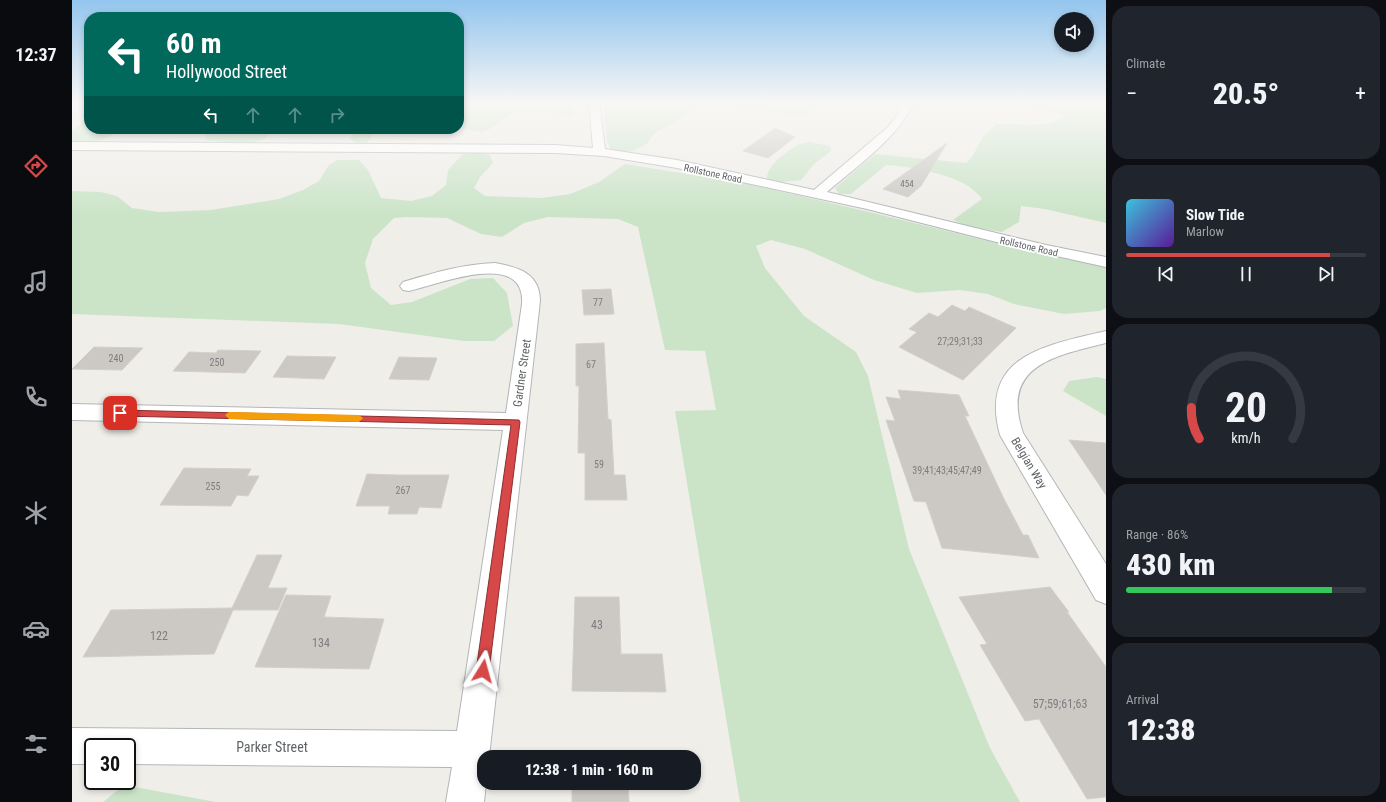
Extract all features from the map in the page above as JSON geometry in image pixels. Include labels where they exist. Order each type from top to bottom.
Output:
[{"type":"street","points":[[598,140],[599,152]]},
{"type":"street","points":[[816,195],[879,140]]},
{"type":"street","name":"Rollstone Road","points":[[72,146],[539,149],[599,152],[625,155],[694,168],[867,205],[960,230],[1106,262]]},
{"type":"street","name":"Gardner Street","points":[[409,286],[473,269],[495,267],[507,268],[525,282],[531,293],[516,422],[465,802]]},
{"type":"street","name":"Belgian Way","points":[[1105,338],[1048,351],[1027,362],[1013,376],[1007,395],[1007,415],[1012,435],[1106,590]]},
{"type":"street","points":[[72,412],[516,422]]},
{"type":"street","name":"Parker Street","points":[[73,747],[472,749]]},
{"type":"green space","points":[[73,140],[100,140],[85,143]]},
{"type":"green space","points":[[210,140],[261,140],[242,144]]},
{"type":"green space","points":[[352,140],[369,140],[367,143],[359,145]]},
{"type":"green space","points":[[649,140],[648,143],[634,150],[626,152],[611,149],[607,141]]},
{"type":"green space","points":[[981,140],[1106,140],[1106,223],[1045,209],[1021,206],[1019,222],[1002,232],[967,226],[953,220],[982,199],[975,192],[968,186],[940,174],[906,167],[886,165],[851,194],[839,194],[835,188],[875,154],[966,163],[972,157]]},
{"type":"green space","points":[[809,142],[830,146],[831,151],[814,164],[801,180],[781,182],[767,179],[773,164],[782,156],[798,145]]},
{"type":"green space","points":[[474,153],[490,155],[493,163],[480,177],[474,188],[485,196],[542,198],[570,194],[599,182],[625,164],[749,184],[1038,253],[1106,265],[1106,308],[1100,311],[1064,314],[1014,304],[988,294],[960,290],[917,293],[874,280],[805,249],[771,240],[756,246],[765,268],[804,316],[856,352],[868,376],[909,549],[990,748],[1020,802],[740,802],[675,411],[716,410],[705,351],[665,350],[638,227],[618,219],[548,217],[524,223],[502,237],[481,234],[447,218],[394,218],[373,239],[365,263],[371,288],[391,305],[412,302],[470,279],[493,278],[507,293],[513,326],[494,341],[464,341],[339,324],[72,314],[72,191],[101,192],[117,196],[132,208],[159,212],[211,210],[279,199],[303,190],[319,181],[329,165],[337,160],[359,160],[368,170],[381,198],[411,201],[432,196],[446,185],[448,170],[462,155]]},
{"type":"green space","points":[[1097,377],[1106,379],[1106,416],[1063,391],[1069,381]]},
{"type":"green space","points":[[136,787],[216,802],[103,802],[118,790],[136,790]]},
{"type":"building","points":[[758,140],[791,140],[768,158],[743,151]]},
{"type":"building","points":[[947,143],[921,186],[908,197],[883,189]]},
{"type":"building","points":[[611,289],[614,314],[584,315],[582,290]]},
{"type":"building","points":[[952,305],[965,311],[969,307],[1016,328],[963,380],[899,347],[917,332],[909,329],[929,313],[938,317]]},
{"type":"building","points":[[604,343],[608,419],[611,420],[614,475],[625,475],[627,500],[585,500],[585,453],[578,453],[579,386],[576,386],[576,344]]},
{"type":"building","points":[[94,347],[143,348],[122,370],[72,369]]},
{"type":"building","points":[[218,350],[261,351],[245,373],[173,371],[189,352],[216,353]]},
{"type":"building","points":[[287,356],[336,357],[324,379],[273,377]]},
{"type":"building","points":[[399,357],[437,358],[429,380],[389,379]]},
{"type":"building","points":[[898,390],[959,395],[969,416],[965,416],[1004,499],[1023,535],[1028,535],[1039,558],[942,548],[926,502],[914,501],[886,420],[895,421],[886,397],[901,399]]},
{"type":"building","points":[[1069,440],[1106,443],[1106,495]]},
{"type":"building","points":[[184,468],[251,469],[247,476],[259,476],[248,496],[237,495],[231,506],[160,505]]},
{"type":"building","points":[[367,474],[449,475],[441,508],[419,507],[417,514],[388,514],[390,506],[356,506]]},
{"type":"building","points":[[257,555],[282,555],[268,588],[287,588],[278,610],[233,610],[214,654],[83,657],[111,610],[232,608]]},
{"type":"building","points":[[1050,587],[1069,612],[1067,612],[1106,667],[1106,797],[1087,799],[1039,719],[1025,721],[980,645],[987,644],[959,597]]},
{"type":"building","points":[[286,595],[331,596],[324,617],[384,619],[369,669],[255,667]]},
{"type":"building","points":[[575,597],[619,597],[621,654],[662,654],[666,692],[572,691]]},
{"type":"building","points":[[572,790],[628,790],[629,802],[572,802]]},
{"type":"slow traffic","points":[[229,415],[359,418]]},
{"type":"route","points":[[120,413],[516,422],[483,671]]}]
